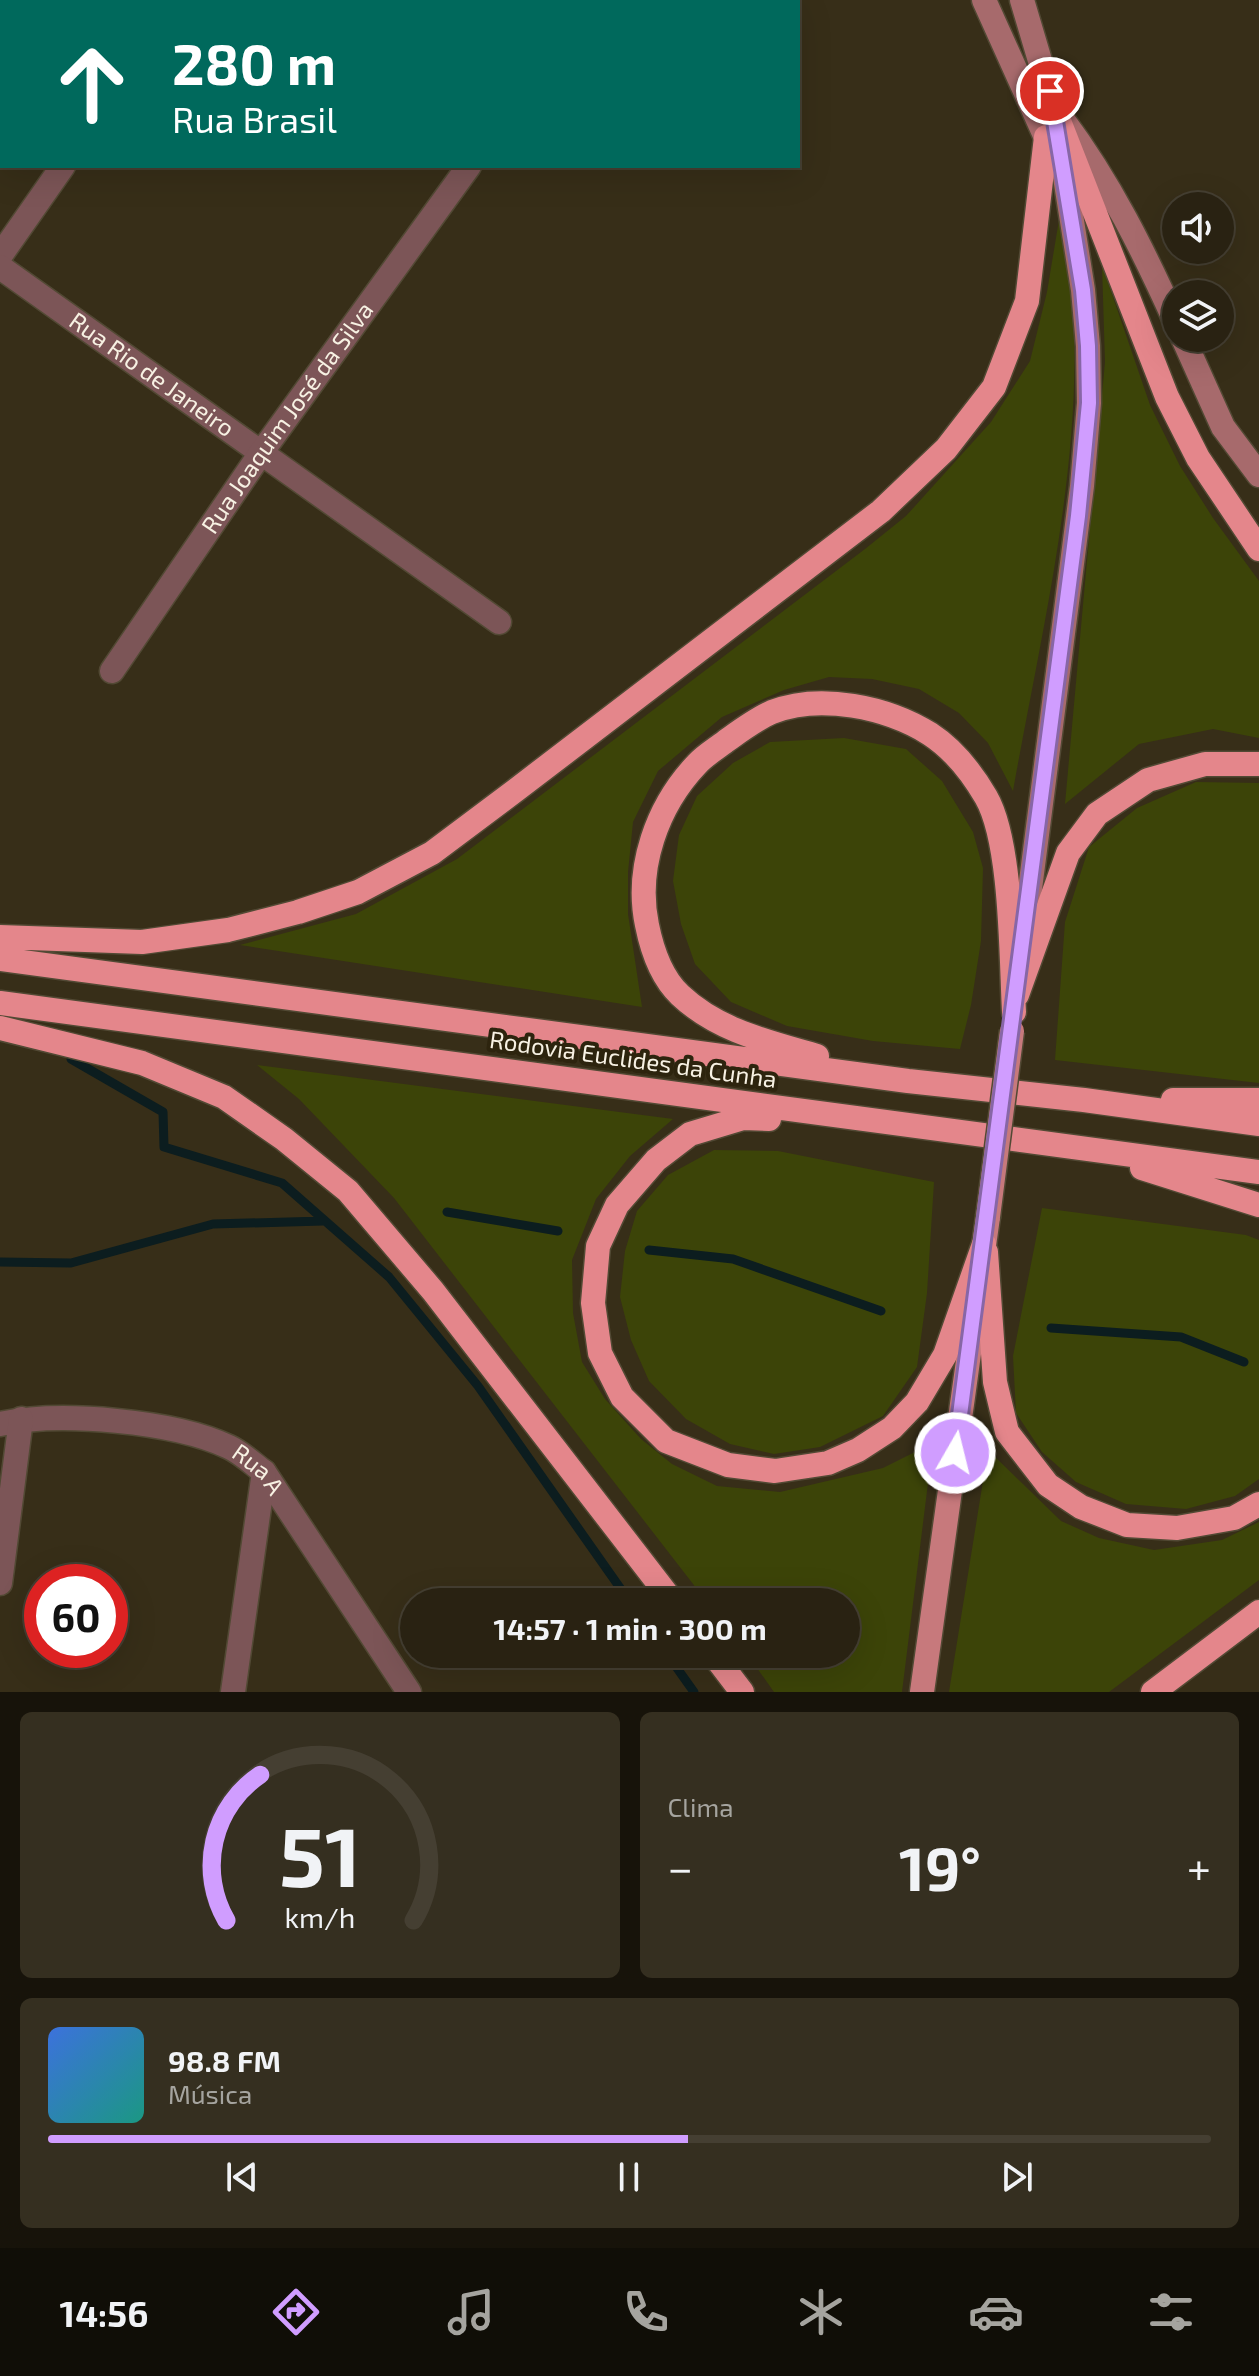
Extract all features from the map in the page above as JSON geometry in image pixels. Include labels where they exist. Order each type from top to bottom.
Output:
[{"type":"highway","points":[[1054,108],[1167,397],[1198,458],[1259,549]]},
{"type":"highway","points":[[0,937],[142,942],[228,930],[358,892],[432,853],[881,511],[946,449],[994,387],[1027,301],[1046,137]]},
{"type":"highway","points":[[908,1081],[748,1037],[713,1019],[679,994],[653,956],[642,901],[651,838],[671,798],[698,763],[739,732],[773,712],[809,705],[851,705],[892,716],[930,734],[959,758],[988,799],[1003,852],[1014,1013]]},
{"type":"highway","points":[[1014,1013],[1068,853],[1097,814],[1148,780],[1205,764],[1259,764]]},
{"type":"highway","name":"Rodovia Euclides da Cunha","points":[[0,959],[908,1081],[1084,1100],[1259,1124]]},
{"type":"highway","name":"Rodovia Euclides da Cunha","points":[[0,1003],[1259,1172]]},
{"type":"highway","points":[[0,1028],[142,1063],[224,1097],[284,1139],[348,1191],[433,1291],[662,1588]]},
{"type":"highway","points":[[1084,1100],[1259,1100]]},
{"type":"highway","points":[[889,1122],[743,1118],[690,1134],[656,1160],[617,1205],[598,1246],[593,1303],[600,1353],[622,1397],[666,1441],[728,1465],[775,1471],[828,1463],[858,1450],[892,1428],[917,1402],[945,1355],[986,1233]]},
{"type":"highway","points":[[1075,1146],[1259,1205]]},
{"type":"highway","points":[[986,1233],[995,1382],[1007,1432],[1048,1485],[1081,1507],[1127,1525],[1177,1528],[1234,1518],[1259,1504]]},
{"type":"highway","points":[[1153,1692],[1259,1612]]},
{"type":"highway","points":[[724,1668],[742,1692]]},
{"type":"main road","points":[[984,0],[1067,185]]},
{"type":"main road","points":[[922,1692],[986,1233],[1082,486],[1089,403],[1083,290],[1067,185],[1054,108],[1022,0]]},
{"type":"main road","points":[[1054,108],[1103,178],[1162,293]]},
{"type":"main road","points":[[1189,352],[1223,427],[1259,475]]},
{"type":"street","points":[[0,256],[62,168]]},
{"type":"street","name":"Rua Joaquim José da Silva","points":[[112,671],[261,453],[468,168]]},
{"type":"street","name":"Rua Rio de Janeiro","points":[[0,267],[499,622]]},
{"type":"street","name":"Rua A","points":[[10,1422],[101,1420],[186,1431],[231,1448],[264,1472],[409,1692]]},
{"type":"street","points":[[0,1583],[10,1422]]},
{"type":"street","points":[[233,1692],[264,1472]]},
{"type":"green space","points":[[1059,220],[1073,310],[1072,429],[1057,552],[1013,791],[988,743],[959,713],[919,689],[872,679],[829,677],[784,690],[722,717],[658,771],[633,822],[628,872],[628,914],[642,1007],[240,945],[356,914],[457,859],[906,516],[991,422],[1030,361],[1047,292]]},
{"type":"green space","points":[[1102,265],[1150,405],[1180,466],[1259,581],[1259,738],[1213,729],[1139,744],[1065,804],[1105,362]]},
{"type":"green space","points":[[844,738],[906,749],[942,781],[973,832],[983,868],[981,941],[960,1049],[873,1041],[787,1026],[731,1002],[695,964],[681,924],[673,881],[679,835],[697,796],[733,763],[770,742]]},
{"type":"green space","points":[[1196,782],[1259,783],[1259,1083],[1055,1060],[1065,922],[1089,847],[1137,808]]},
{"type":"green space","points":[[257,1065],[673,1119],[630,1156],[596,1199],[572,1260],[573,1313],[582,1362],[605,1399],[641,1439],[672,1464],[717,1486],[780,1492],[883,1468],[933,1443],[902,1692],[774,1692],[757,1668],[860,1668],[860,1588],[696,1588],[394,1198],[299,1099]]},
{"type":"green space","points":[[714,1150],[778,1151],[934,1182],[927,1293],[917,1367],[883,1416],[820,1447],[774,1454],[730,1444],[686,1419],[649,1381],[631,1340],[620,1297],[625,1251],[637,1211],[668,1175]]},
{"type":"green space","points":[[1042,1208],[1246,1235],[1259,1240],[1259,1479],[1235,1496],[1186,1509],[1126,1504],[1076,1482],[1042,1452],[1016,1413],[1013,1356]]},
{"type":"green space","points":[[988,1450],[1061,1521],[1099,1538],[1154,1550],[1222,1540],[1259,1522],[1259,1580],[1109,1692],[949,1692]]},
{"type":"waterway","points":[[71,1059],[163,1112],[164,1147],[282,1183],[389,1277],[478,1386],[620,1588]]},
{"type":"waterway","points":[[447,1212],[558,1231]]},
{"type":"waterway","points":[[0,1262],[71,1263],[213,1224],[323,1221]]},
{"type":"waterway","points":[[649,1250],[733,1259],[881,1311]]},
{"type":"waterway","points":[[1051,1328],[1181,1337],[1244,1362]]},
{"type":"waterway","points":[[677,1668],[694,1692]]},
{"type":"route","points":[[955,1453],[1082,486],[1089,403],[1083,290],[1050,91]]}]
